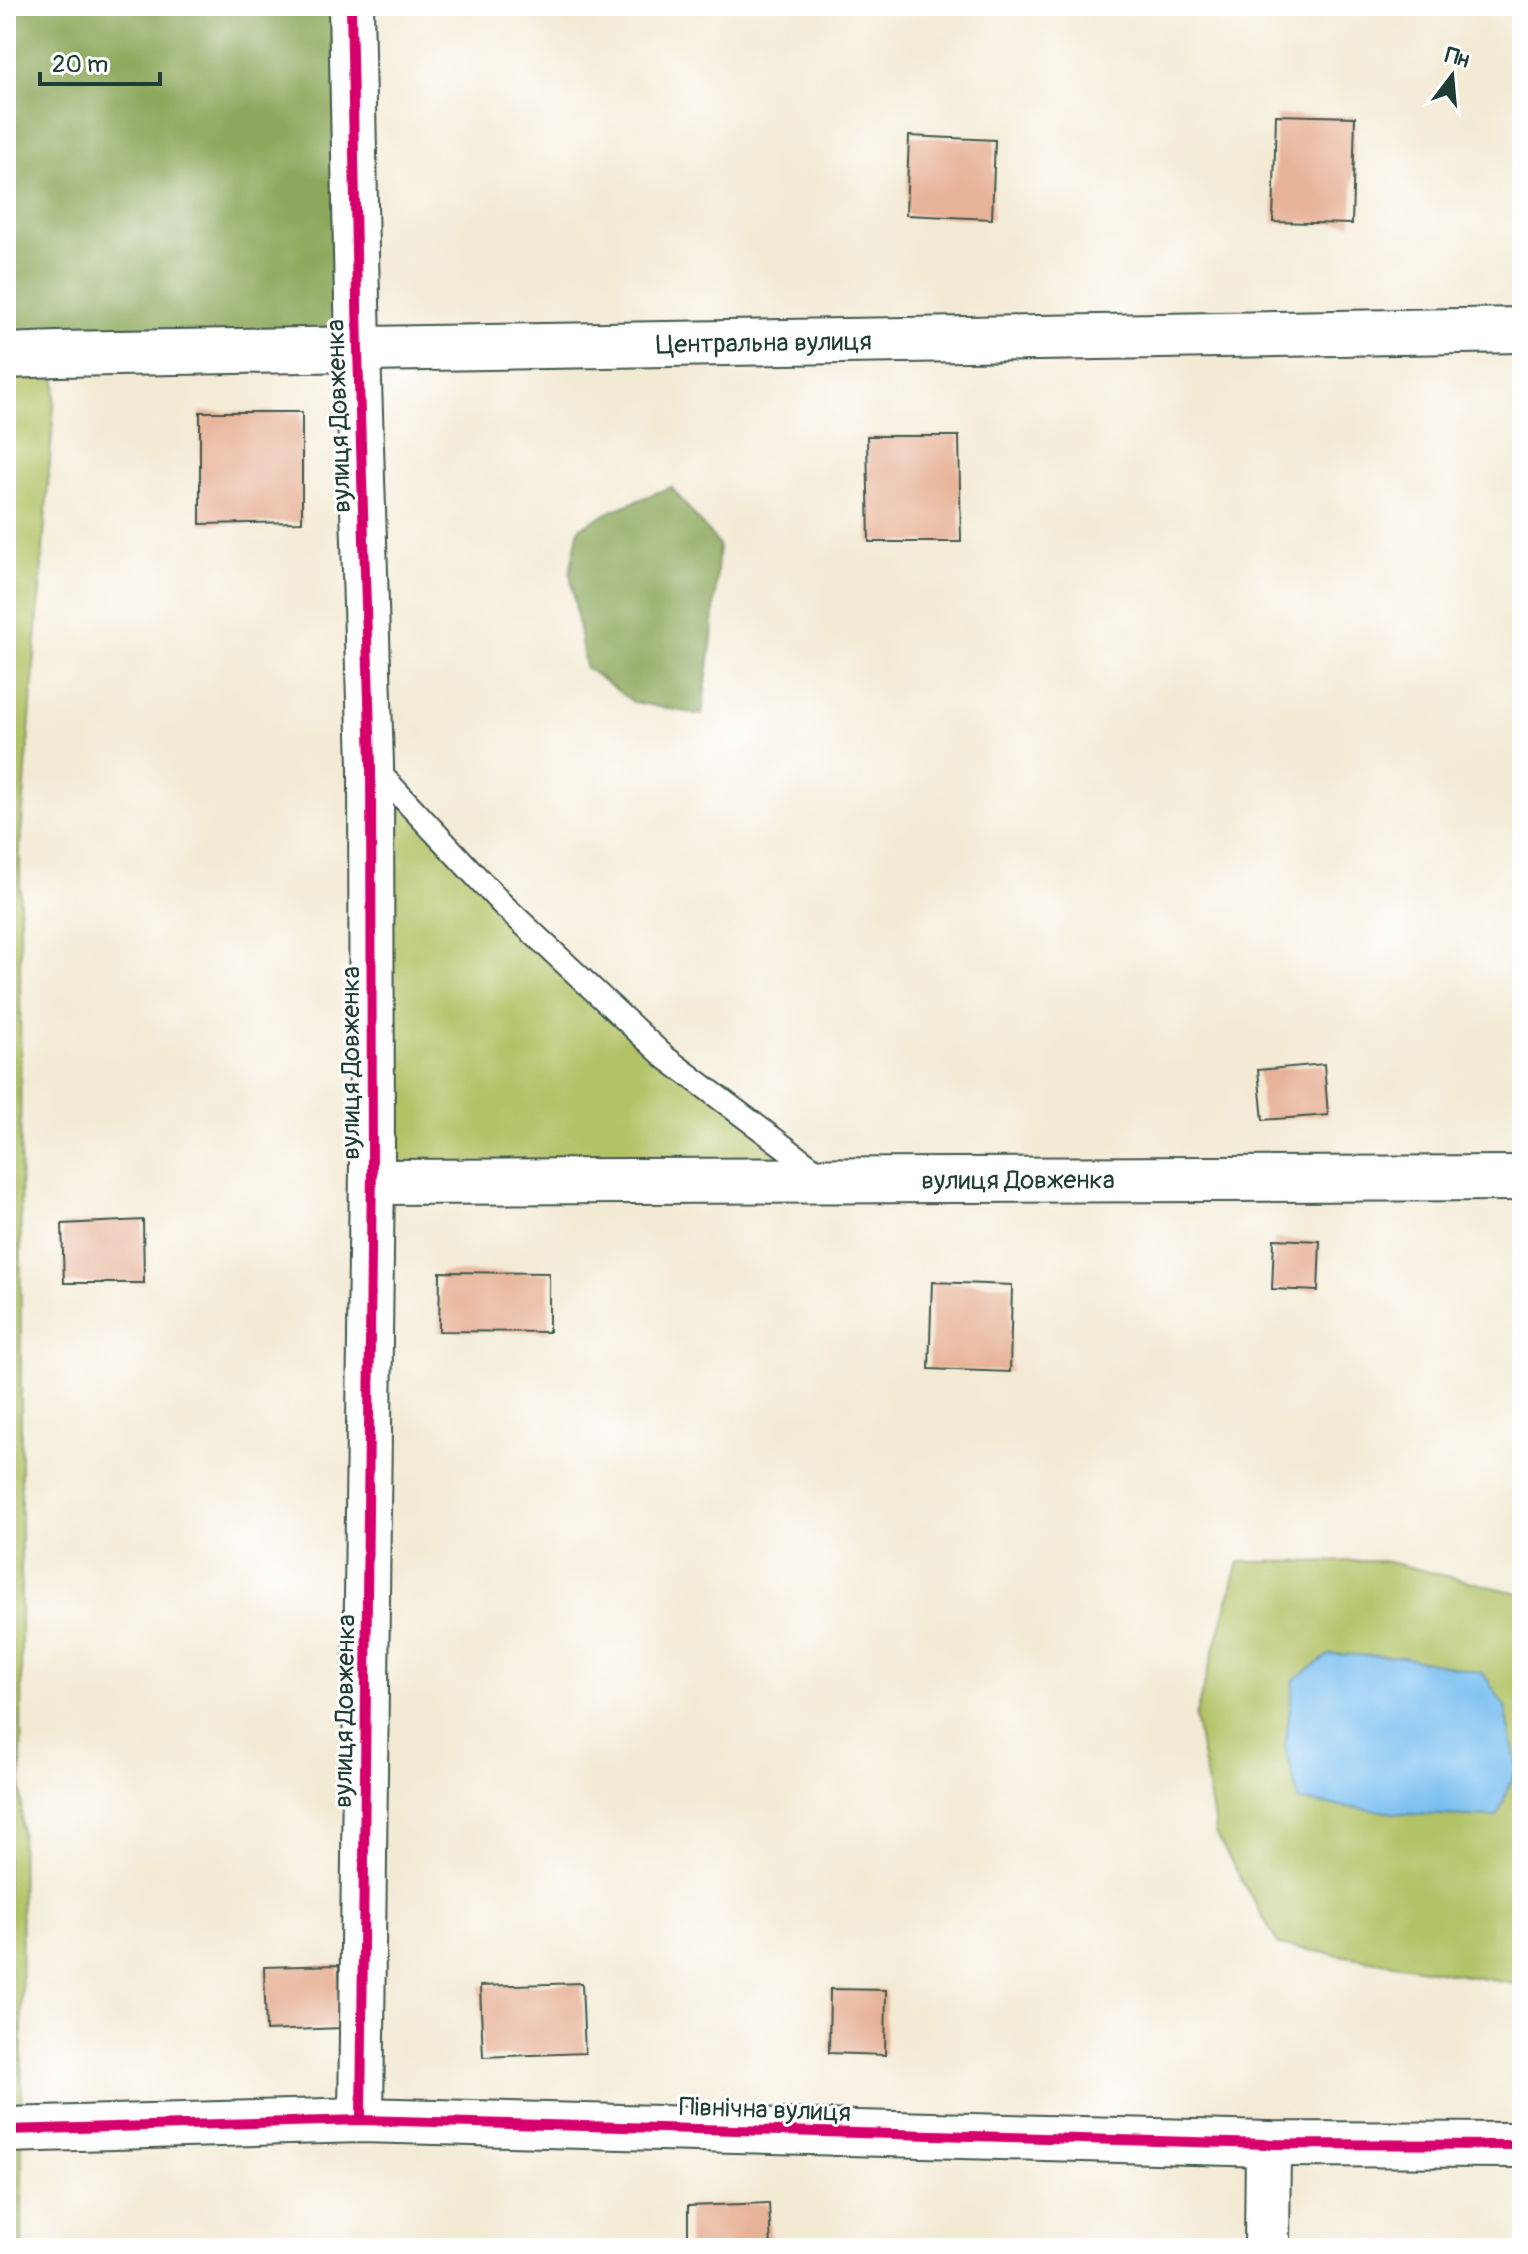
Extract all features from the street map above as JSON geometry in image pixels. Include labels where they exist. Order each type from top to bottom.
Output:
[{"type":"street","name":"вулиця Довженка","points":[[351,6],[371,764],[372,1182],[361,2120]]},
{"type":"street","name":"Центральна вулиця","points":[[6,356],[1522,330]]},
{"type":"street","name":"вулиця Довженка","points":[[372,1182],[1522,1178]]},
{"type":"street","name":"Північна вулиця","points":[[6,2130],[361,2120],[1268,2144],[1522,2145]]},
{"type":"street","points":[[1267,2248],[1268,2144]]},
{"type":"lane","points":[[371,764],[502,904],[666,1058],[829,1180]]},
{"type":"green space","points":[[6,6],[360,6],[358,350],[6,356]]},
{"type":"green space","points":[[58,354],[20,849],[22,2248],[6,2248],[6,356]]},
{"type":"green space","points":[[671,487],[719,545],[702,715],[633,702],[585,667],[570,572],[579,528]]},
{"type":"green space","points":[[371,764],[666,1057],[829,1180],[372,1166]]},
{"type":"green space","points":[[1384,1561],[1522,1594],[1522,1985],[1279,1945],[1217,1837],[1195,1717],[1239,1562]]},
{"type":"water","points":[[1330,1654],[1403,1657],[1483,1673],[1505,1707],[1517,1767],[1497,1817],[1403,1814],[1299,1801],[1285,1745],[1294,1680]]},
{"type":"building","points":[[1276,115],[1355,117],[1352,224],[1273,222]]},
{"type":"building","points":[[909,136],[995,140],[992,219],[906,215]]},
{"type":"building","points":[[200,412],[302,412],[302,522],[200,524]]},
{"type":"building","points":[[867,436],[959,436],[961,542],[869,542]]},
{"type":"building","points":[[1324,1064],[1328,1115],[1263,1120],[1258,1070]]},
{"type":"building","points":[[143,1220],[144,1283],[64,1283],[62,1224]]},
{"type":"building","points":[[1274,1239],[1320,1241],[1318,1291],[1272,1289]]},
{"type":"building","points":[[440,1272],[549,1273],[549,1332],[439,1331]]},
{"type":"building","points":[[932,1282],[1012,1285],[1010,1372],[929,1369]]},
{"type":"building","points":[[339,1965],[341,2028],[266,2031],[264,1967]]},
{"type":"building","points":[[582,1983],[585,2053],[483,2057],[480,1986]]},
{"type":"building","points":[[830,1989],[886,1990],[885,2055],[829,2053]]},
{"type":"building","points":[[769,2203],[771,2248],[688,2248],[688,2206]]},
{"type":"cycle path","points":[[351,6],[371,764],[372,1166],[361,2120]]},
{"type":"cycle path","points":[[6,2130],[361,2120],[1268,2144],[1522,2145]]}]
